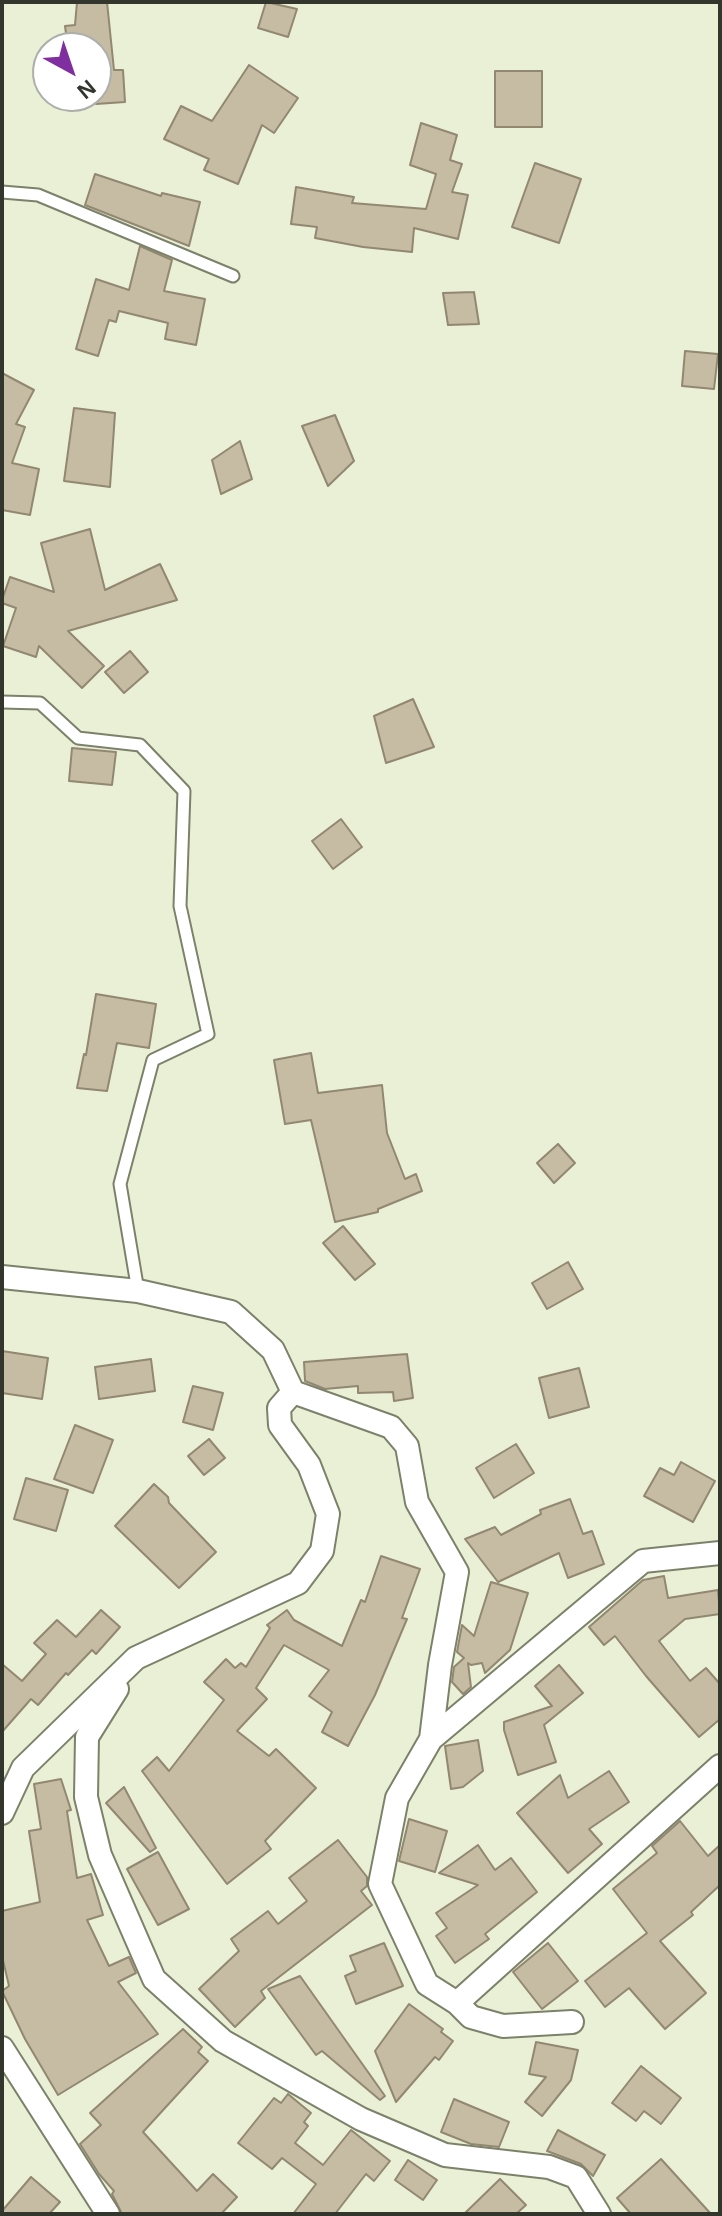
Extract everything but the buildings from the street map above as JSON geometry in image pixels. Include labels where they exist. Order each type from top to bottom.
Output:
[{"type":"street","points":[[2,1277],[138,1291],[231,1312],[273,1350],[293,1392],[391,1427],[407,1446],[417,1502],[457,1572],[440,1665],[431,1739]]},
{"type":"street","points":[[2,1813],[23,1768],[136,1658],[298,1583],[322,1551],[328,1514],[309,1465],[280,1425],[279,1408],[293,1392]]},
{"type":"street","points":[[572,2022],[503,2026],[471,2017],[457,2003],[427,1984],[380,1884],[397,1798],[431,1739],[643,1561],[720,1553]]},
{"type":"street","points":[[136,1658],[87,1737],[86,1797],[100,1855],[154,1979],[223,2041],[361,2119],[445,2155],[549,2167],[576,2177],[599,2214]]},
{"type":"street","points":[[457,2003],[720,1766]]},
{"type":"street","points":[[2,2048],[108,2214]]},
{"type":"lane","points":[[2,192],[38,195],[233,276]]},
{"type":"lane","points":[[2,702],[40,703],[78,738],[140,745],[184,791],[180,906],[208,1034],[153,1060],[120,1184],[138,1291]]}]
